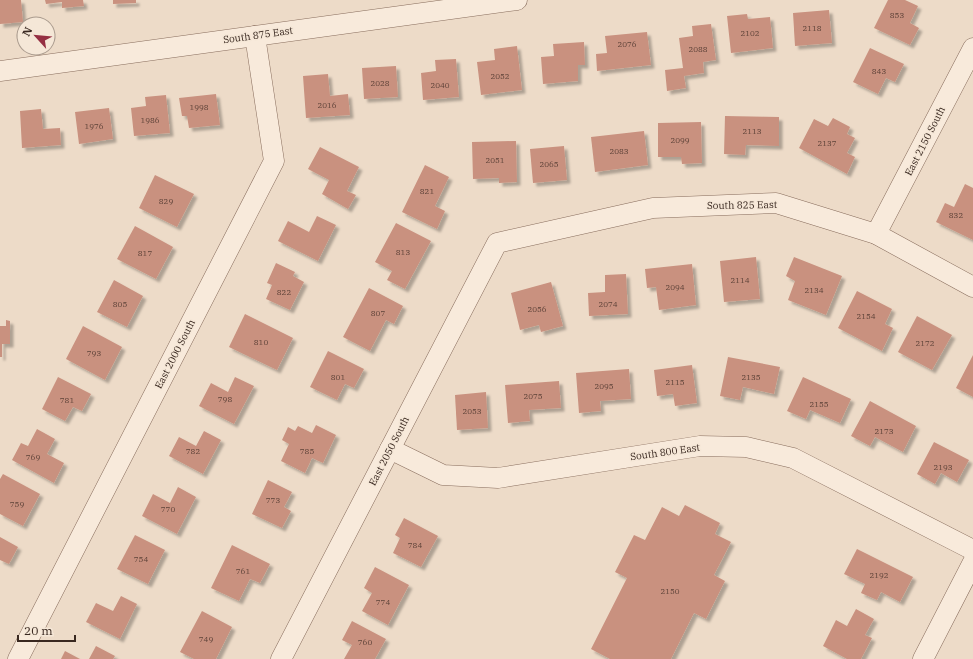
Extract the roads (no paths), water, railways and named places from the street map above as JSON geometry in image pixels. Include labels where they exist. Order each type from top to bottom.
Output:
[{"type":"street","name":"South 875 East","points":[[0,71],[516,0]]},
{"type":"street","name":"East 2000 South","points":[[18,659],[274,161],[255,36]]},
{"type":"street","name":"East 2150 South","points":[[876,234],[973,48]]},
{"type":"street","name":"South 825 East","points":[[497,243],[653,208],[776,203],[876,234],[973,287]]},
{"type":"street","name":"East 2050 South","points":[[281,659],[497,243]]},
{"type":"street","name":"South 800 East","points":[[390,449],[443,475],[498,478],[700,446],[746,447],[793,458],[973,550]]},
{"type":"street","points":[[923,659],[973,562]]}]
